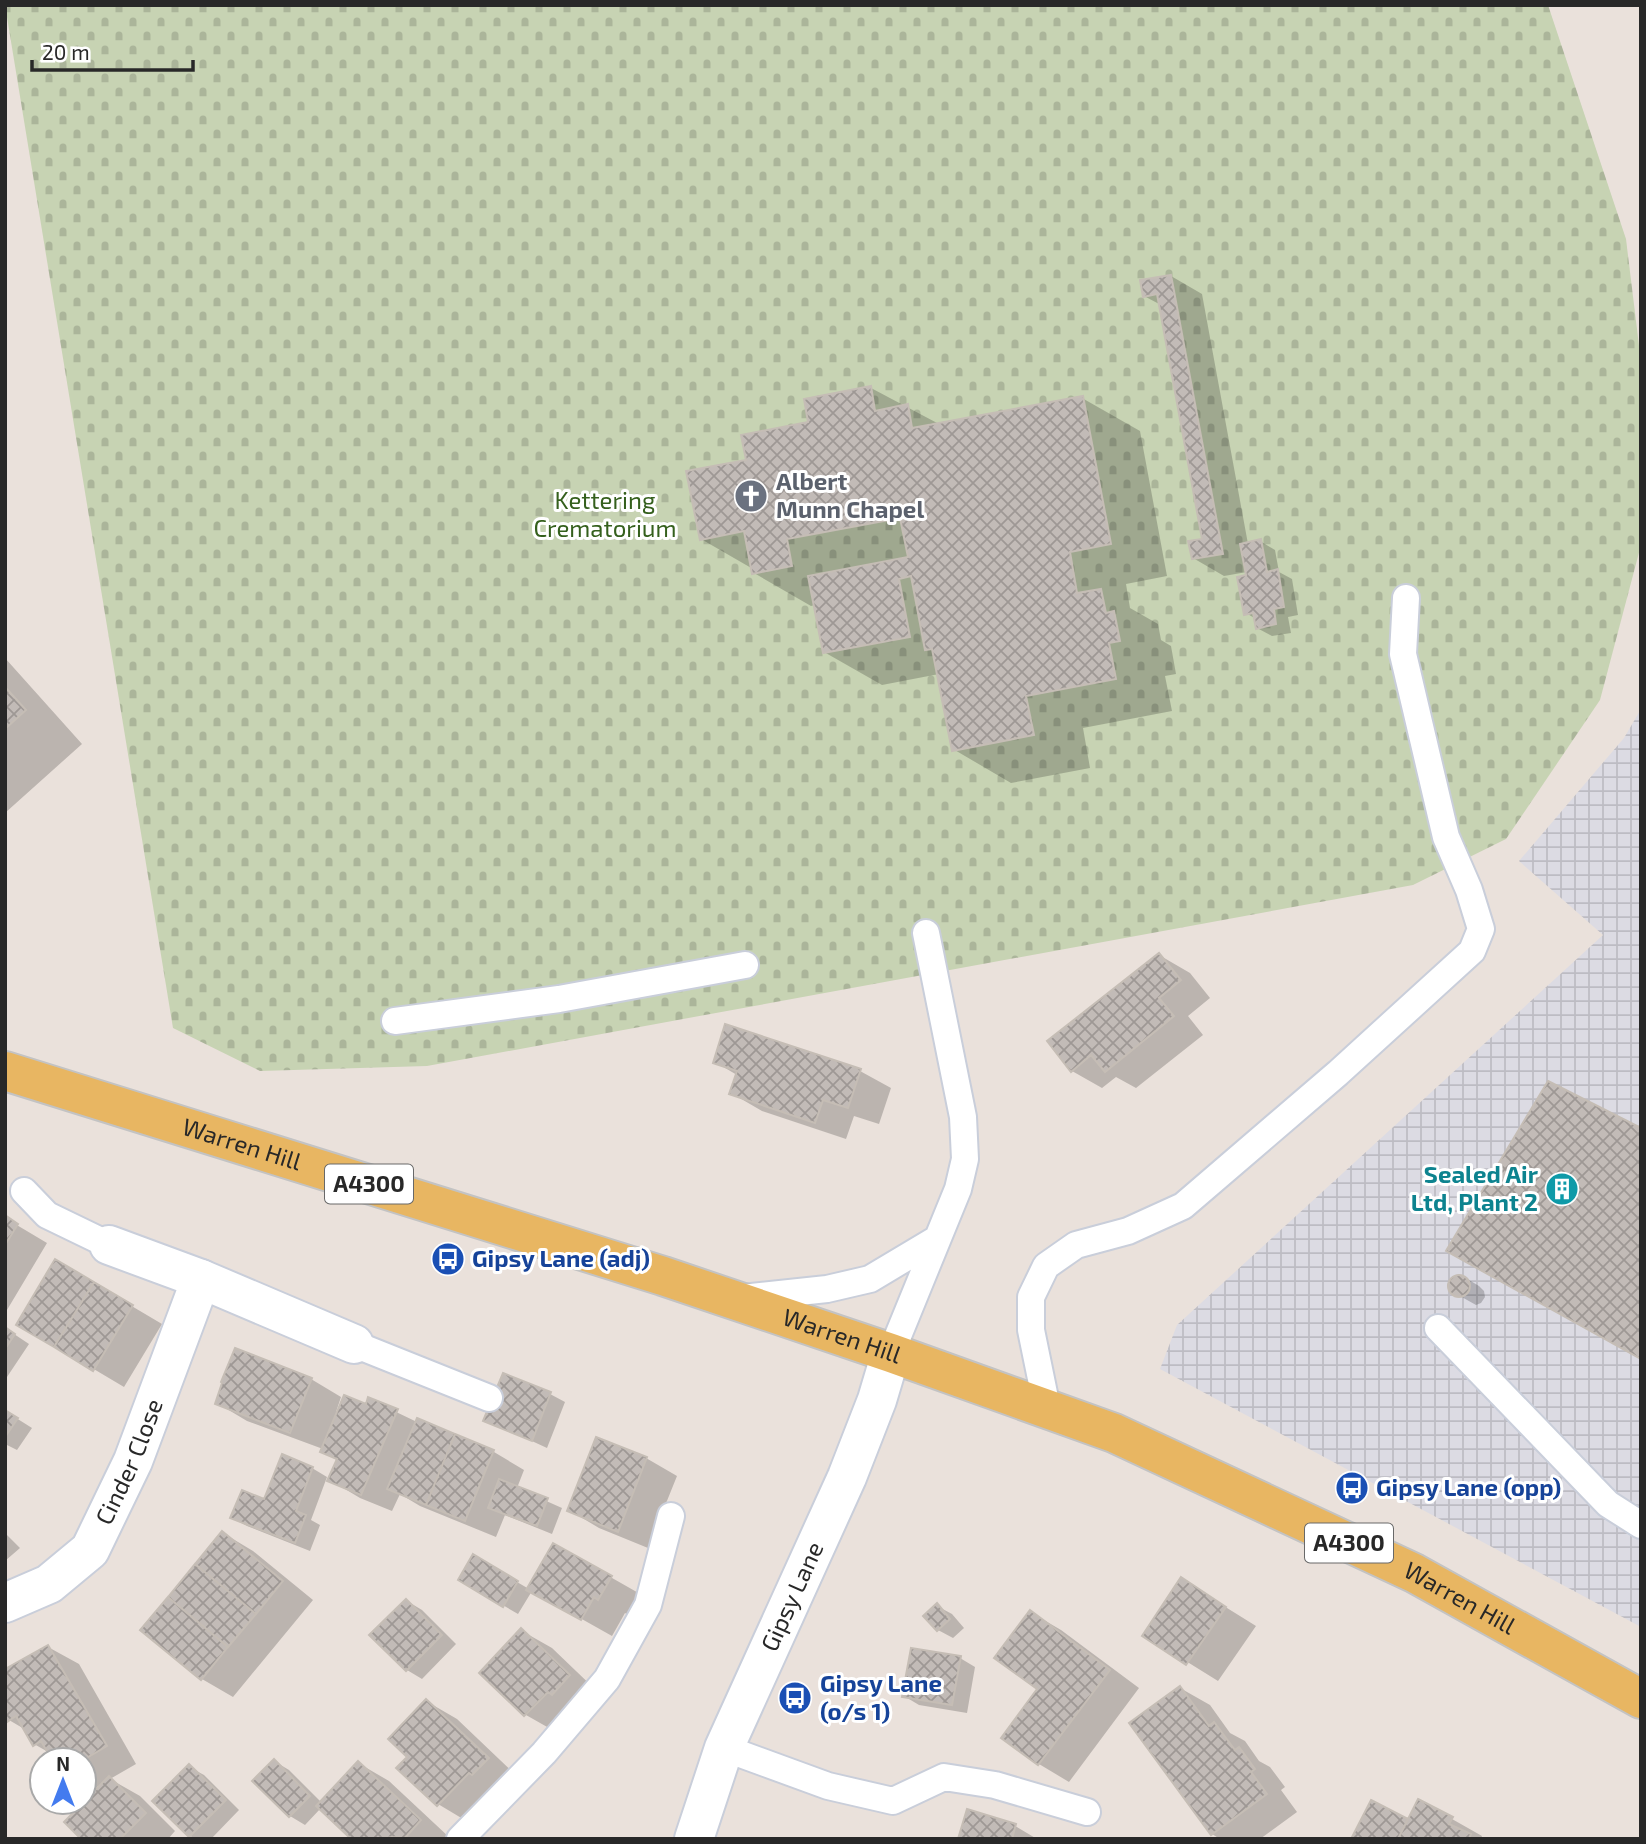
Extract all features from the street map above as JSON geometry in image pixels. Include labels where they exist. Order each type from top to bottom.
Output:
[{"type":"main road","name":"Warren Hill","points":[[5,1071],[733,1299],[1114,1433],[1414,1573],[1641,1699]]},
{"type":"street","points":[[108,1245],[201,1279],[354,1344]]},
{"type":"street","name":"Cinder Close","points":[[5,1603],[49,1584],[90,1550],[133,1461],[201,1279]]},
{"type":"street","name":"Gipsy Lane","points":[[694,1839],[724,1748],[847,1477],[877,1400],[891,1353]]},
{"type":"lane","points":[[1046,1408],[1031,1331],[1031,1297],[1046,1266],[1076,1245],[1128,1231],[1183,1206],[1338,1073],[1472,951],[1481,929],[1469,890],[1446,836],[1404,654],[1406,598]]},
{"type":"lane","points":[[891,1353],[958,1189],[965,1159],[963,1117],[926,933]]},
{"type":"lane","points":[[395,1021],[559,999],[745,965]]},
{"type":"lane","points":[[24,1191],[47,1215],[108,1245]]},
{"type":"lane","points":[[733,1299],[827,1289],[870,1279],[937,1239]]},
{"type":"lane","points":[[1438,1328],[1608,1504],[1641,1525]]},
{"type":"lane","points":[[354,1344],[489,1398]]},
{"type":"lane","points":[[460,1839],[544,1753],[607,1679],[648,1605],[671,1516]]},
{"type":"lane","points":[[724,1748],[828,1786],[893,1801],[944,1777],[995,1785],[1087,1812]]},
{"type":"shaded area","points":[[1641,709],[1641,1627],[1160,1369],[1177,1325],[1603,935],[1519,861],[1624,738]]},
{"type":"green space","name":"Kettering Crematorium","points":[[5,5],[1548,5],[1626,239],[1641,362],[1641,545],[1600,700],[1506,839],[1413,885],[427,1066],[260,1071],[173,1028]]},
{"type":"building","points":[[1171,275],[1223,554],[1192,559],[1188,541],[1202,539],[1157,294],[1143,297],[1140,280]]},
{"type":"building","name":"Kettering Crematorium","points":[[871,386],[875,411],[908,404],[912,428],[1083,396],[1111,544],[1070,552],[1077,593],[1101,589],[1106,613],[1114,611],[1120,641],[1109,643],[1116,679],[1026,696],[1034,735],[952,751],[932,649],[925,650],[911,576],[899,579],[910,637],[823,653],[808,576],[908,557],[900,518],[787,539],[792,566],[752,574],[744,531],[700,540],[686,471],[746,460],[741,435],[808,422],[804,399]]},
{"type":"building","points":[[1261,539],[1267,572],[1278,569],[1284,607],[1274,609],[1276,624],[1256,629],[1253,613],[1244,615],[1237,577],[1246,575],[1240,544]]},
{"type":"building","points":[[5,687],[26,710],[5,729]]},
{"type":"building","points":[[1159,953],[1181,980],[1159,998],[1174,1016],[1105,1072],[1091,1055],[1071,1072],[1047,1041]]},
{"type":"building","points":[[725,1024],[861,1069],[848,1108],[823,1100],[815,1123],[729,1094],[737,1071],[713,1063]]},
{"type":"building","name":"Sealed Air Ltd, Plant 2","points":[[1548,1081],[1639,1127],[1641,1124],[1641,1359],[1446,1251]]},
{"type":"building","points":[[5,1215],[18,1224],[5,1245]]},
{"type":"building","points":[[55,1259],[94,1282],[54,1347],[16,1325]]},
{"type":"building","points":[[1455,1275],[1463,1275],[1470,1282],[1470,1290],[1463,1297],[1455,1297],[1448,1290],[1448,1282]]},
{"type":"building","points":[[94,1282],[133,1305],[93,1371],[54,1347]]},
{"type":"building","points":[[5,1327],[15,1334],[5,1349]]},
{"type":"building","points":[[235,1348],[312,1378],[290,1433],[215,1404]]},
{"type":"building","points":[[503,1373],[551,1392],[532,1441],[483,1421]]},
{"type":"building","points":[[344,1395],[366,1404],[368,1397],[398,1409],[361,1495],[327,1481],[337,1459],[320,1452]]},
{"type":"building","points":[[5,1410],[18,1418],[5,1437]]},
{"type":"building","points":[[417,1418],[455,1434],[426,1505],[387,1489]]},
{"type":"building","points":[[455,1434],[494,1450],[465,1521],[426,1505]]},
{"type":"building","points":[[596,1437],[647,1457],[618,1532],[567,1511]]},
{"type":"building","points":[[282,1454],[313,1467],[296,1511],[306,1515],[295,1543],[230,1518],[242,1490],[264,1499]]},
{"type":"building","points":[[499,1479],[548,1498],[537,1526],[488,1508]]},
{"type":"building","points":[[222,1531],[283,1581],[256,1614],[195,1564]]},
{"type":"building","points":[[553,1543],[612,1576],[598,1600],[594,1597],[581,1620],[526,1590]]},
{"type":"building","points":[[473,1554],[518,1581],[503,1607],[458,1580]]},
{"type":"building","points":[[195,1564],[256,1614],[228,1647],[168,1597]]},
{"type":"building","points":[[1181,1577],[1226,1607],[1186,1665],[1142,1636]]},
{"type":"building","points":[[168,1597],[228,1647],[201,1680],[140,1630]]},
{"type":"building","points":[[406,1599],[442,1635],[406,1671],[369,1635]]},
{"type":"building","points":[[937,1603],[950,1619],[937,1631],[923,1616]]},
{"type":"building","points":[[1030,1610],[1110,1670],[1038,1765],[1001,1738],[1037,1689],[994,1658]]},
{"type":"building","points":[[521,1628],[570,1675],[552,1695],[548,1692],[524,1716],[479,1673]]},
{"type":"building","points":[[48,1645],[107,1746],[98,1751],[98,1746],[44,1746],[41,1741],[33,1746],[16,1716],[7,1722],[5,1718],[5,1669]]},
{"type":"building","points":[[911,1648],[961,1656],[952,1705],[902,1697]]},
{"type":"building","points":[[1180,1686],[1209,1726],[1214,1722],[1235,1750],[1239,1747],[1255,1769],[1251,1772],[1267,1794],[1211,1835],[1129,1723]]},
{"type":"building","points":[[426,1699],[489,1758],[472,1775],[469,1773],[437,1806],[396,1768],[407,1757],[388,1739]]},
{"type":"building","points":[[274,1759],[310,1796],[289,1817],[252,1781]]},
{"type":"building","points":[[358,1761],[421,1820],[404,1839],[351,1839],[316,1806]]},
{"type":"building","points":[[189,1764],[226,1800],[189,1837],[152,1801]]},
{"type":"building","points":[[109,1776],[146,1813],[120,1839],[81,1839],[64,1822],[70,1816],[98,1816],[98,1787]]},
{"type":"building","points":[[1418,1799],[1453,1817],[1449,1824],[1471,1834],[1469,1839],[1398,1839]]},
{"type":"building","points":[[1371,1800],[1408,1819],[1398,1839],[1351,1839]]},
{"type":"building","points":[[967,1809],[1016,1824],[1012,1839],[958,1839]]},
{"type":"place","name":"Albert Munn Chapel","points":[[751,496]]},
{"type":"place","name":"Sealed Air Ltd, Plant 2","points":[[1562,1189]]},
{"type":"place","name":"Gipsy Lane (adj)","points":[[448,1259]]},
{"type":"place","name":"Gipsy Lane (opp)","points":[[1352,1488]]},
{"type":"place","name":"Gipsy Lane (o/s 1)","points":[[795,1698]]}]
